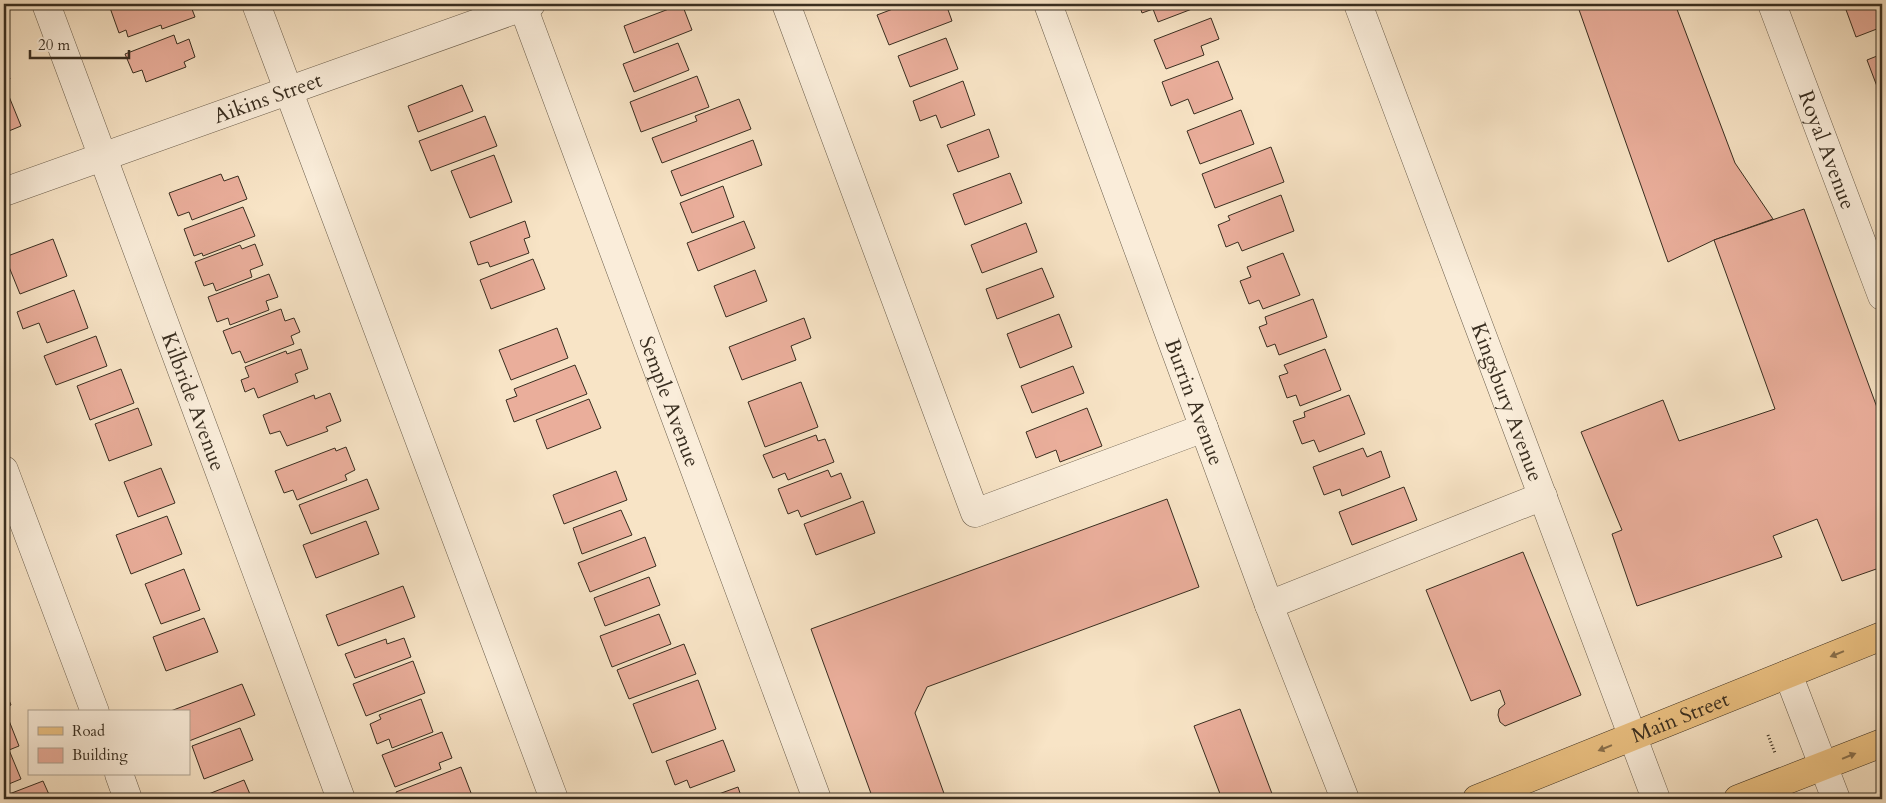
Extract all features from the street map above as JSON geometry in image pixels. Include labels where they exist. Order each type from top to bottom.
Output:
[{"type":"main road","name":"Main Street","points":[[1477,799],[1882,636]]},
{"type":"main road","points":[[1738,799],[1882,743]]},
{"type":"street","name":"Kilbride Avenue","points":[[46,4],[341,799]]},
{"type":"street","points":[[256,4],[554,799]]},
{"type":"street","points":[[786,4],[975,513],[1204,428]]},
{"type":"street","name":"Burrin Avenue","points":[[1048,4],[1269,605],[1345,799]]},
{"type":"street","name":"Kingsbury Avenue","points":[[1358,4],[1634,736],[1656,799]]},
{"type":"street","name":"Royal Avenue","points":[[1772,4],[1882,296]]},
{"type":"street","name":"Aikins Street","points":[[4,192],[526,5]]},
{"type":"street","name":"Semple Avenue","points":[[526,5],[817,799]]},
{"type":"street","points":[[4,470],[94,710]]},
{"type":"street","points":[[1269,605],[1543,496]]},
{"type":"street","points":[[1788,674],[1836,799]]},
{"type":"street","points":[[120,776],[128,799]]},
{"type":"path","points":[[1768,735],[1777,758]]},
{"type":"building","points":[[190,4],[195,17],[162,29],[161,25],[128,37],[126,30],[119,33],[109,5]]},
{"type":"building","points":[[682,4],[692,30],[634,53],[624,26]]},
{"type":"building","points":[[906,4],[946,4],[952,21],[889,45],[877,15]]},
{"type":"building","points":[[1139,4],[1205,4],[1158,22],[1153,9],[1142,13]]},
{"type":"building","points":[[1577,4],[1675,4],[1735,163],[1773,219],[1714,240],[1668,262]]},
{"type":"building","points":[[1852,4],[1882,4],[1882,27],[1856,37],[1845,7]]},
{"type":"building","points":[[1211,18],[1219,39],[1201,46],[1204,55],[1166,69],[1154,40]]},
{"type":"building","points":[[174,35],[177,44],[189,39],[195,57],[184,62],[186,67],[146,82],[142,70],[133,73],[125,54]]},
{"type":"building","points":[[946,38],[958,69],[910,87],[898,56]]},
{"type":"building","points":[[678,43],[689,70],[634,92],[623,64]]},
{"type":"building","points":[[1882,54],[1882,88],[1878,89],[1867,60]]},
{"type":"building","points":[[1218,61],[1233,99],[1194,114],[1188,99],[1171,106],[1162,82]]},
{"type":"building","points":[[4,62],[10,79],[4,81]]},
{"type":"building","points":[[697,76],[709,107],[641,132],[630,102]]},
{"type":"building","points":[[963,81],[975,115],[941,128],[936,115],[920,121],[913,101]]},
{"type":"building","points":[[462,85],[473,111],[418,132],[408,106]]},
{"type":"building","points":[[8,94],[21,126],[4,133],[4,95]]},
{"type":"building","points":[[739,99],[751,129],[662,163],[652,138],[697,121],[695,116]]},
{"type":"building","points":[[1241,110],[1254,144],[1200,164],[1187,131]]},
{"type":"building","points":[[485,116],[497,146],[431,171],[419,141]]},
{"type":"building","points":[[989,129],[999,157],[958,172],[947,145]]},
{"type":"building","points":[[753,140],[762,165],[681,196],[671,171]]},
{"type":"building","points":[[1271,147],[1284,182],[1215,208],[1202,174]]},
{"type":"building","points":[[494,155],[512,202],[470,218],[451,171]]},
{"type":"building","points":[[1010,173],[1022,203],[965,225],[953,194]]},
{"type":"building","points":[[221,174],[224,181],[238,176],[247,199],[192,220],[189,212],[178,216],[169,193]]},
{"type":"building","points":[[723,186],[734,217],[692,233],[680,203]]},
{"type":"building","points":[[1281,195],[1294,231],[1242,251],[1238,242],[1226,247],[1218,225],[1230,220],[1228,216]]},
{"type":"building","points":[[243,207],[255,236],[203,256],[202,253],[194,256],[184,229]]},
{"type":"building","points":[[1804,209],[1882,421],[1882,567],[1842,581],[1817,519],[1773,536],[1782,557],[1637,606],[1612,534],[1622,530],[1581,432],[1663,400],[1679,441],[1775,409],[1714,240]]},
{"type":"building","points":[[525,221],[530,237],[524,239],[529,253],[490,267],[488,262],[478,265],[470,242]]},
{"type":"building","points":[[744,221],[755,248],[698,271],[687,243]]},
{"type":"building","points":[[1026,223],[1037,252],[982,273],[971,245]]},
{"type":"building","points":[[53,239],[67,276],[20,294],[5,257]]},
{"type":"building","points":[[255,244],[263,265],[250,270],[252,277],[216,291],[213,283],[204,286],[195,262],[240,245],[242,249]]},
{"type":"building","points":[[1283,253],[1300,295],[1263,309],[1259,300],[1249,304],[1240,281],[1251,277],[1247,267]]},
{"type":"building","points":[[533,259],[545,289],[491,309],[480,280]]},
{"type":"building","points":[[1042,268],[1054,297],[997,319],[986,289]]},
{"type":"building","points":[[755,270],[767,301],[726,317],[714,286]]},
{"type":"building","points":[[269,274],[278,297],[266,301],[269,310],[230,325],[228,318],[217,322],[208,297]]},
{"type":"building","points":[[74,290],[88,328],[47,343],[39,323],[23,329],[17,312]]},
{"type":"building","points":[[1313,299],[1327,337],[1279,355],[1275,344],[1267,347],[1259,327],[1267,324],[1265,317]]},
{"type":"building","points":[[281,309],[285,321],[294,318],[300,332],[291,336],[294,344],[245,363],[240,351],[232,354],[223,331]]},
{"type":"building","points":[[1059,314],[1072,347],[1020,368],[1007,334]]},
{"type":"building","points":[[804,318],[811,338],[791,346],[796,360],[742,380],[729,347]]},
{"type":"building","points":[[557,328],[568,358],[511,380],[499,350]]},
{"type":"building","points":[[96,336],[107,366],[56,385],[44,356]]},
{"type":"building","points":[[301,349],[308,369],[295,374],[298,382],[258,398],[254,388],[245,392],[241,380],[249,377],[245,367],[286,351],[287,354]]},
{"type":"building","points":[[1325,349],[1341,390],[1300,406],[1296,395],[1287,398],[1279,376],[1288,373],[1284,365]]},
{"type":"building","points":[[575,365],[587,394],[514,422],[506,400],[517,396],[514,389]]},
{"type":"building","points":[[1073,366],[1084,393],[1032,413],[1021,386]]},
{"type":"building","points":[[121,369],[134,403],[90,420],[77,386]]},
{"type":"building","points":[[801,382],[818,427],[765,447],[748,402]]},
{"type":"building","points":[[330,393],[341,421],[326,427],[328,431],[287,446],[280,431],[270,434],[263,415],[314,395],[315,399]]},
{"type":"building","points":[[1349,395],[1365,434],[1319,452],[1314,440],[1302,444],[1293,421],[1305,417],[1304,412]]},
{"type":"building","points":[[589,399],[601,428],[547,449],[536,420]]},
{"type":"building","points":[[138,408],[152,445],[109,461],[95,424]]},
{"type":"building","points":[[1087,408],[1102,446],[1060,462],[1056,450],[1036,458],[1026,432]]},
{"type":"building","points":[[816,435],[818,441],[825,439],[834,462],[788,480],[785,473],[773,478],[763,455]]},
{"type":"building","points":[[346,447],[355,470],[345,475],[347,480],[297,500],[293,490],[284,493],[275,471],[335,448],[336,451]]},
{"type":"building","points":[[1363,448],[1367,457],[1381,451],[1390,477],[1342,496],[1340,489],[1324,495],[1313,467]]},
{"type":"building","points":[[161,468],[175,503],[138,517],[124,482]]},
{"type":"building","points":[[828,470],[831,477],[841,473],[851,498],[801,517],[798,510],[788,514],[778,489]]},
{"type":"building","points":[[616,471],[627,500],[564,524],[553,495]]},
{"type":"building","points":[[367,479],[379,509],[311,534],[299,505]]},
{"type":"building","points":[[1404,487],[1417,520],[1352,545],[1339,512]]},
{"type":"building","points":[[1167,499],[1199,587],[927,687],[915,713],[946,799],[873,799],[811,629]]},
{"type":"building","points":[[863,501],[875,533],[816,555],[804,524]]},
{"type":"building","points":[[621,510],[632,535],[582,554],[573,528]]},
{"type":"building","points":[[167,516],[182,554],[131,574],[116,535]]},
{"type":"building","points":[[366,521],[379,554],[316,578],[303,545]]},
{"type":"building","points":[[645,537],[656,566],[590,592],[578,563]]},
{"type":"building","points":[[1523,552],[1581,695],[1505,726],[1500,722],[1498,715],[1499,709],[1505,704],[1500,690],[1471,701],[1426,590]]},
{"type":"building","points":[[184,569],[200,610],[161,624],[145,584]]},
{"type":"building","points":[[649,577],[660,605],[605,626],[594,598]]},
{"type":"building","points":[[403,586],[415,617],[338,646],[326,615]]},
{"type":"building","points":[[659,614],[671,644],[612,667],[600,636]]},
{"type":"building","points":[[204,618],[218,652],[166,671],[153,637]]},
{"type":"building","points":[[404,638],[411,657],[355,678],[345,654],[386,639],[387,644]]},
{"type":"building","points":[[684,644],[696,674],[629,699],[617,670]]},
{"type":"building","points":[[413,661],[425,693],[366,716],[353,684]]},
{"type":"building","points":[[698,680],[716,729],[652,753],[633,704]]},
{"type":"building","points":[[242,684],[255,715],[190,741],[190,710],[173,710]]},
{"type":"building","points":[[4,688],[11,705],[4,708]]},
{"type":"building","points":[[421,699],[433,732],[392,748],[389,739],[377,744],[370,724],[381,719],[379,715]]},
{"type":"building","points":[[1240,709],[1274,799],[1222,799],[1194,726]]},
{"type":"building","points":[[6,713],[19,746],[9,750],[21,779],[4,786],[4,714]]},
{"type":"building","points":[[240,728],[253,760],[204,779],[192,746]]},
{"type":"building","points":[[442,732],[452,758],[439,763],[441,769],[395,787],[382,755]]},
{"type":"building","points":[[723,740],[735,771],[690,788],[687,780],[675,785],[666,761]]},
{"type":"building","points":[[461,767],[473,798],[398,799],[396,792]]},
{"type":"building","points":[[244,780],[252,799],[207,799],[206,795]]},
{"type":"building","points":[[43,781],[51,799],[4,799],[4,796]]},
{"type":"building","points":[[738,787],[742,799],[705,799]]}]
